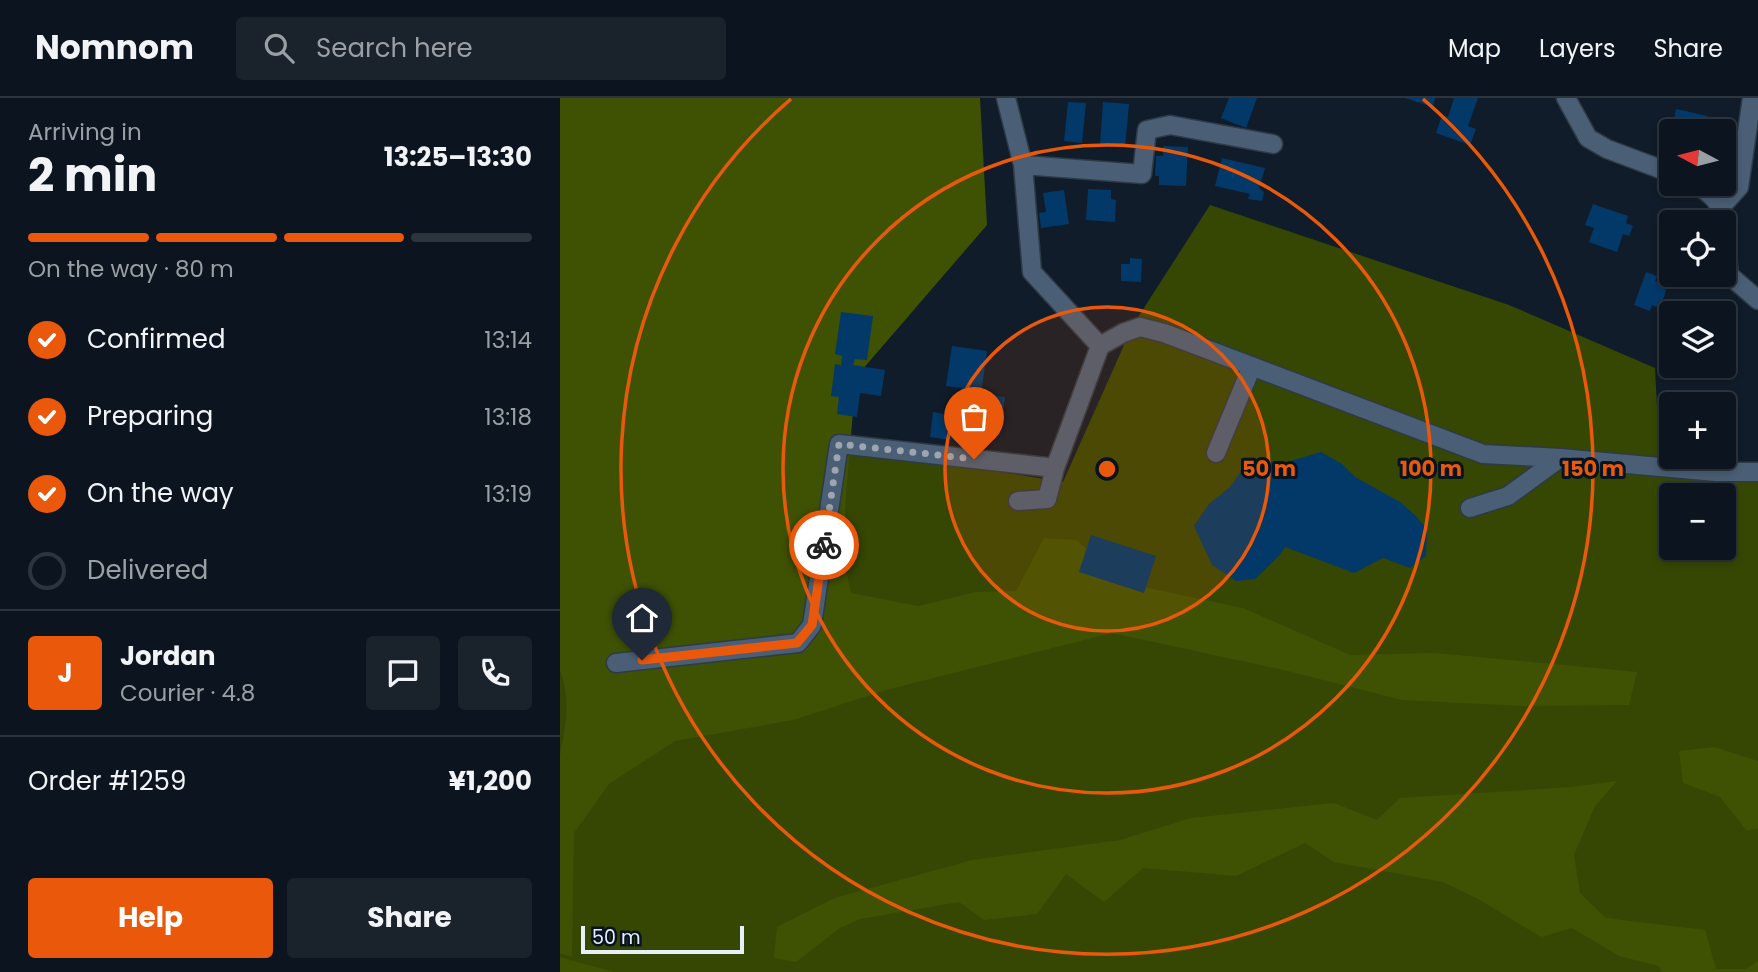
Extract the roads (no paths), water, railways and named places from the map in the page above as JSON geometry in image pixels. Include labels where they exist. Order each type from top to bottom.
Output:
[{"type":"street","points":[[1006,98],[1023,165],[1032,272],[1100,346]]},
{"type":"street","points":[[1566,98],[1588,138],[1607,149],[1659,168]]},
{"type":"street","points":[[1725,210],[1739,187],[1752,98]]},
{"type":"street","points":[[1023,165],[1142,174],[1147,130],[1170,125],[1273,144]]},
{"type":"street","points":[[1736,281],[1758,300]]},
{"type":"street","points":[[1018,501],[1047,499],[1055,468],[1100,346],[1140,327],[1164,333],[1483,454],[1716,472],[1758,472]]},
{"type":"street","points":[[1216,453],[1252,366]]},
{"type":"street","points":[[616,663],[797,643],[812,625],[839,444],[1055,468]]},
{"type":"street","points":[[1470,508],[1508,496],[1560,458]]}]
